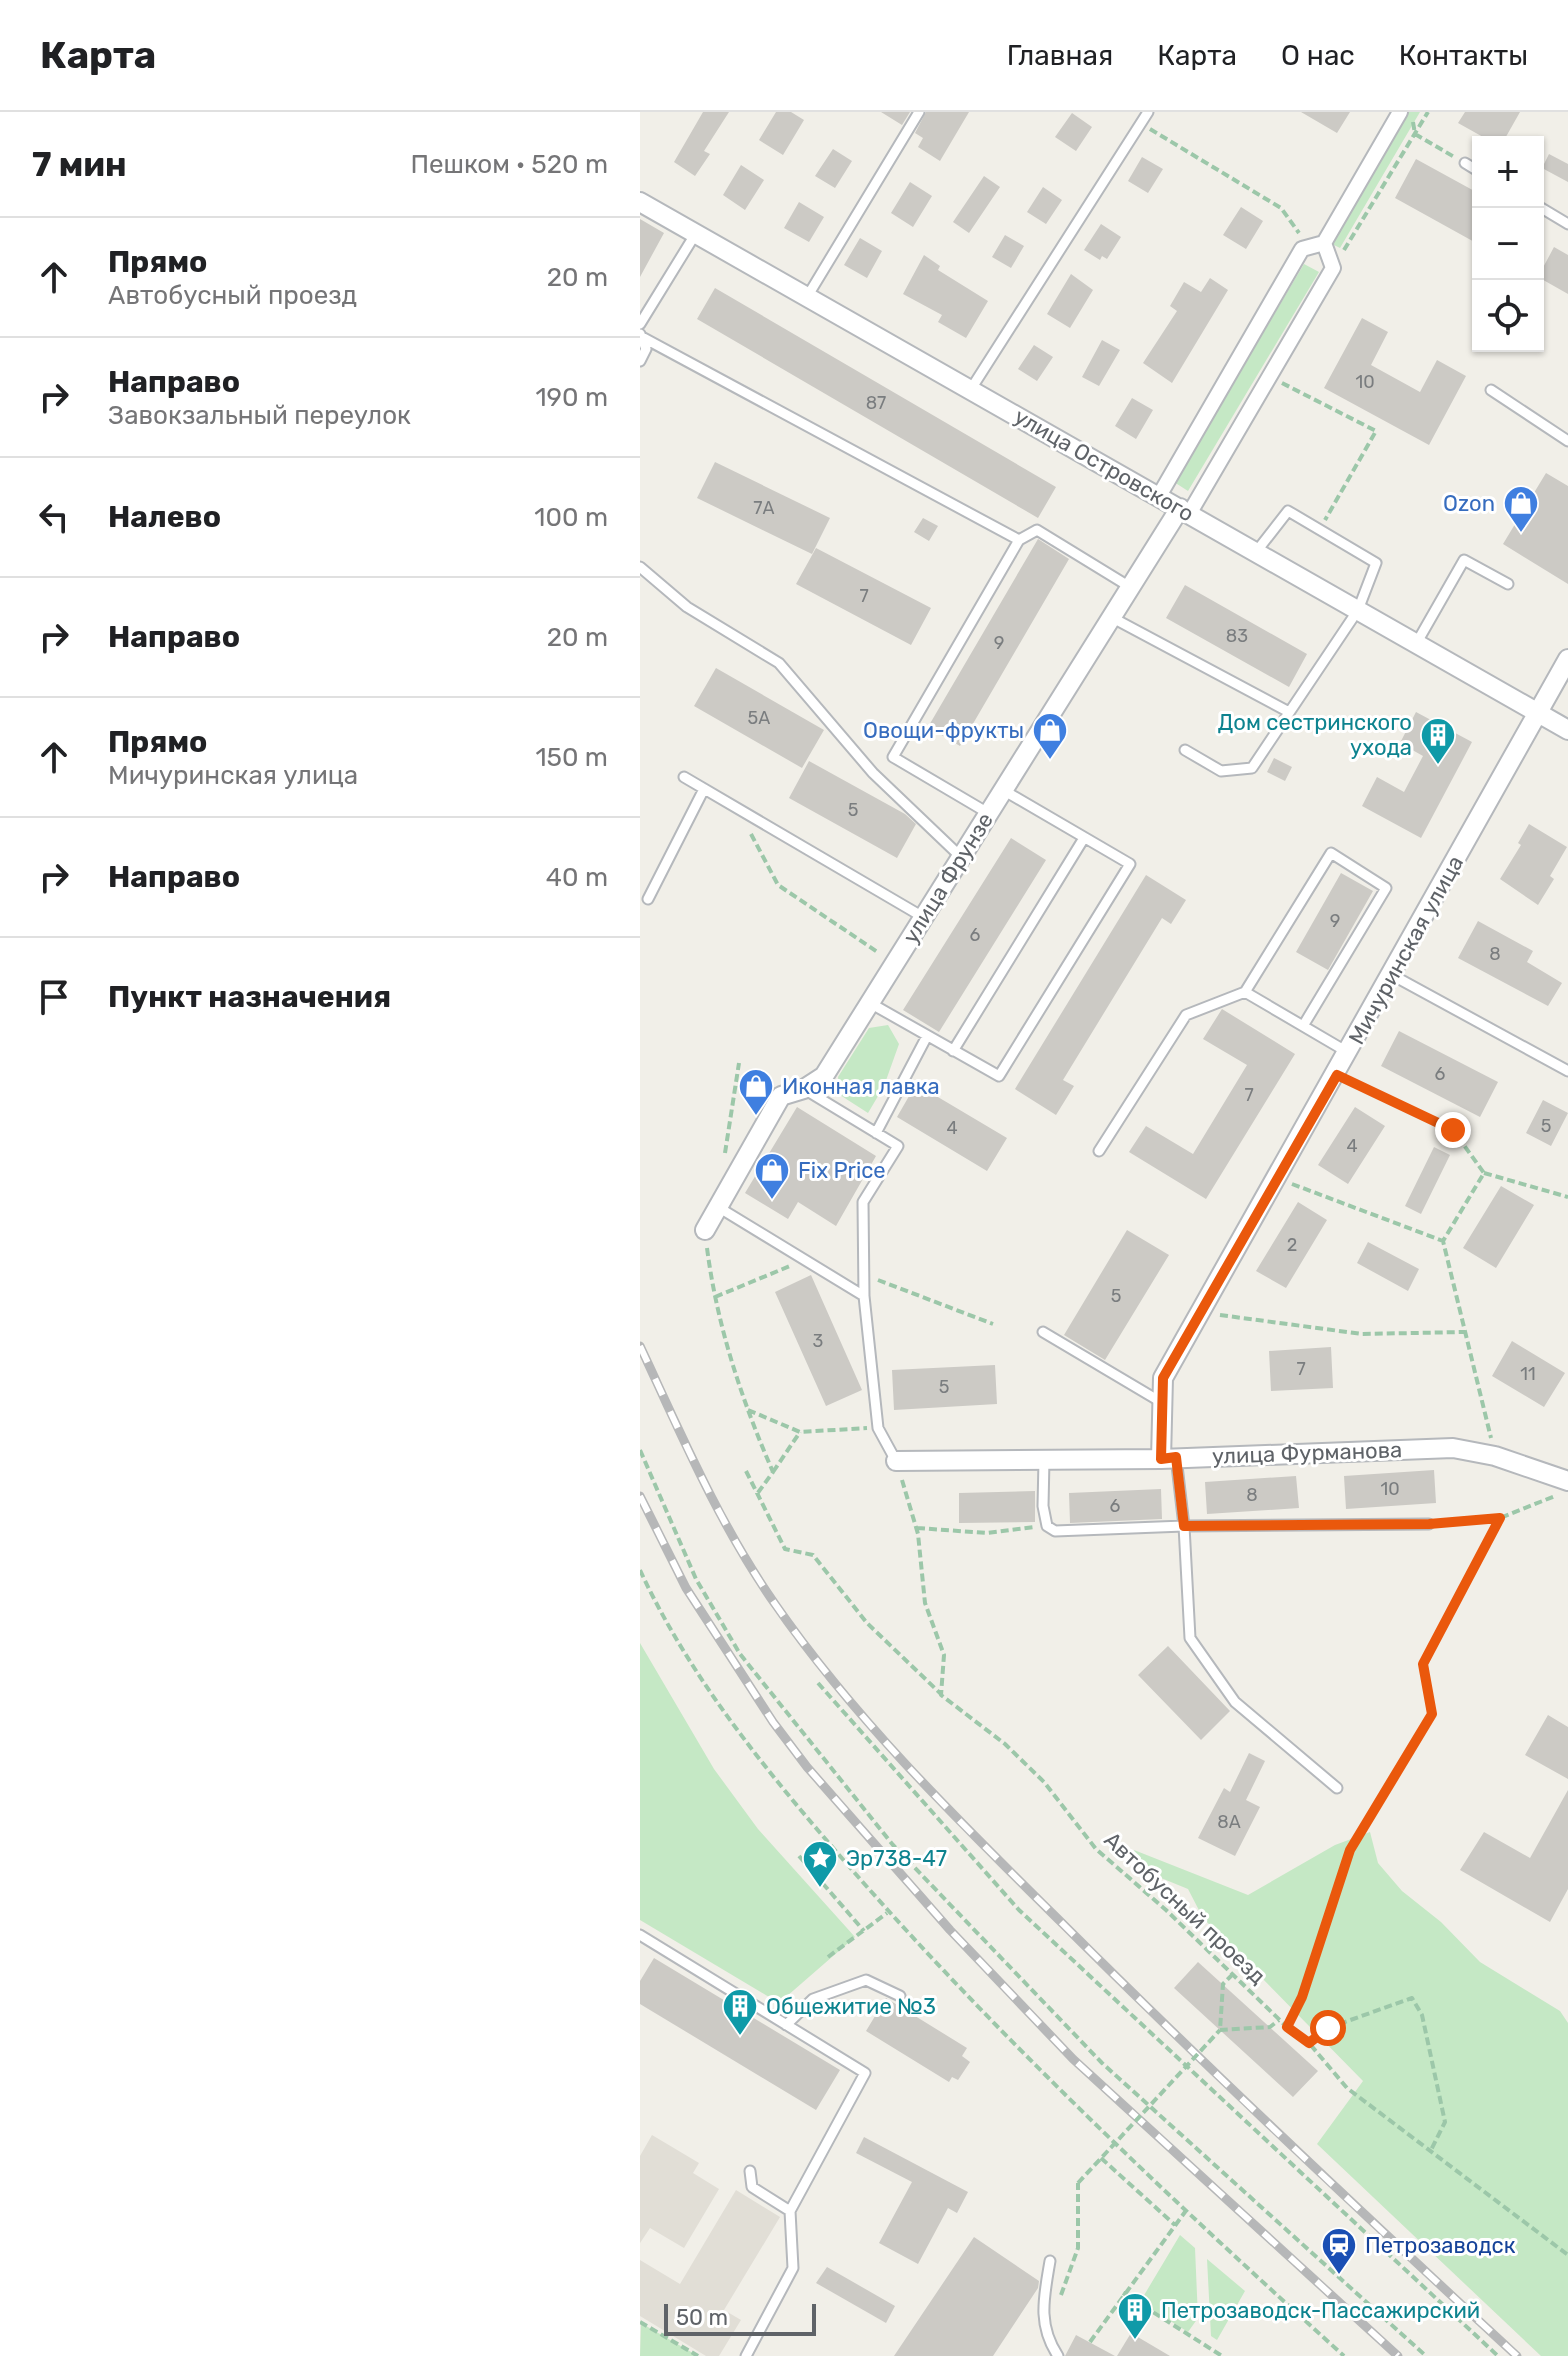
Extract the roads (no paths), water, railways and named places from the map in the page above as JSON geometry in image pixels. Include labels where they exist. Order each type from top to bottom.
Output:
[{"type":"street","points":[[1159,496],[1302,249],[1317,245],[1400,112]]},
{"type":"street","name":"улица Островского","points":[[640,202],[1568,730]]},
{"type":"street","name":"улица Фрунзе","points":[[705,1230],[781,1096],[804,1089],[824,1076],[1130,587],[1184,511],[1268,376],[1333,268],[1317,245]]},
{"type":"street","name":"Мичуринская улица","points":[[1169,1458],[1161,1402],[1163,1378],[1337,1075],[1568,659]]},
{"type":"street","name":"улица Фурманова","points":[[896,1461],[1169,1458],[1453,1448],[1495,1456],[1568,1481]]},
{"type":"lane","points":[[807,297],[919,112]]},
{"type":"lane","points":[[971,389],[1148,112]]},
{"type":"lane","points":[[1465,163],[1472,167]]},
{"type":"lane","points":[[1541,208],[1568,224]]},
{"type":"lane","points":[[640,324],[696,233]]},
{"type":"lane","points":[[640,335],[646,349],[640,361]]},
{"type":"lane","points":[[640,335],[1019,540]]},
{"type":"lane","points":[[1491,390],[1568,441]]},
{"type":"lane","points":[[1185,750],[1221,771],[1252,768],[1358,610],[1376,563],[1288,511],[1256,552]]},
{"type":"lane","points":[[988,813],[893,757],[1019,540],[1037,530],[1130,587]]},
{"type":"lane","points":[[1416,644],[1464,560],[1508,584]]},
{"type":"lane","points":[[640,567],[687,607],[779,663],[873,773],[961,857]]},
{"type":"lane","points":[[1111,617],[1289,712]]},
{"type":"lane","points":[[684,777],[923,917]]},
{"type":"lane","points":[[648,899],[704,789]]},
{"type":"lane","points":[[870,1003],[999,1076],[1130,864],[1003,790]]},
{"type":"lane","points":[[953,1051],[1084,838]]},
{"type":"lane","points":[[1099,1151],[1186,1015],[1245,992],[1331,853],[1386,888],[1303,1026]]},
{"type":"lane","points":[[1392,975],[1568,1071]]},
{"type":"lane","points":[[1245,992],[1349,1053]]},
{"type":"lane","points":[[876,1133],[927,1036]]},
{"type":"lane","points":[[804,1089],[898,1146],[863,1202],[864,1296],[878,1428],[896,1461]]},
{"type":"lane","points":[[718,1207],[864,1296]]},
{"type":"lane","points":[[1043,1332],[1161,1402]]},
{"type":"lane","points":[[1169,1458],[1184,1526],[1190,1638],[1235,1702],[1337,1788]]},
{"type":"lane","points":[[1044,1460],[1043,1506],[1047,1526],[1055,1531],[1184,1526],[1429,1524]]},
{"type":"lane","points":[[640,1935],[865,2073],[790,2211],[793,2268],[746,2356]]},
{"type":"lane","points":[[786,2025],[813,1999],[866,1980],[900,1996]]},
{"type":"lane","points":[[750,2171],[752,2187],[790,2211]]},
{"type":"lane","points":[[1050,2261],[1041,2315],[1058,2356]]},
{"type":"railway","points":[[640,1346],[702,1478],[755,1574],[806,1647],[874,1730],[985,1846],[1172,2032],[1517,2356]]},
{"type":"railway","points":[[640,1496],[686,1588],[773,1722],[807,1767],[950,1930],[1073,2059],[1398,2356]]},
{"type":"place","name":"Ozon","points":[[1521,534]]},
{"type":"place","name":"Овощи-фрукты","points":[[1050,761]]},
{"type":"place","name":"Дом сестринского ухода","points":[[1438,766]]},
{"type":"place","name":"Иконная лавка","points":[[756,1117]]},
{"type":"place","name":"Fix Price","points":[[772,1201]]},
{"type":"place","name":"Эр738-47","points":[[820,1889]]},
{"type":"place","name":"Общежитие №3","points":[[740,2037]]},
{"type":"place","name":"Петрозаводск","points":[[1339,2276]]},
{"type":"place","name":"Петрозаводск-Пассажирский","points":[[1135,2341]]}]
